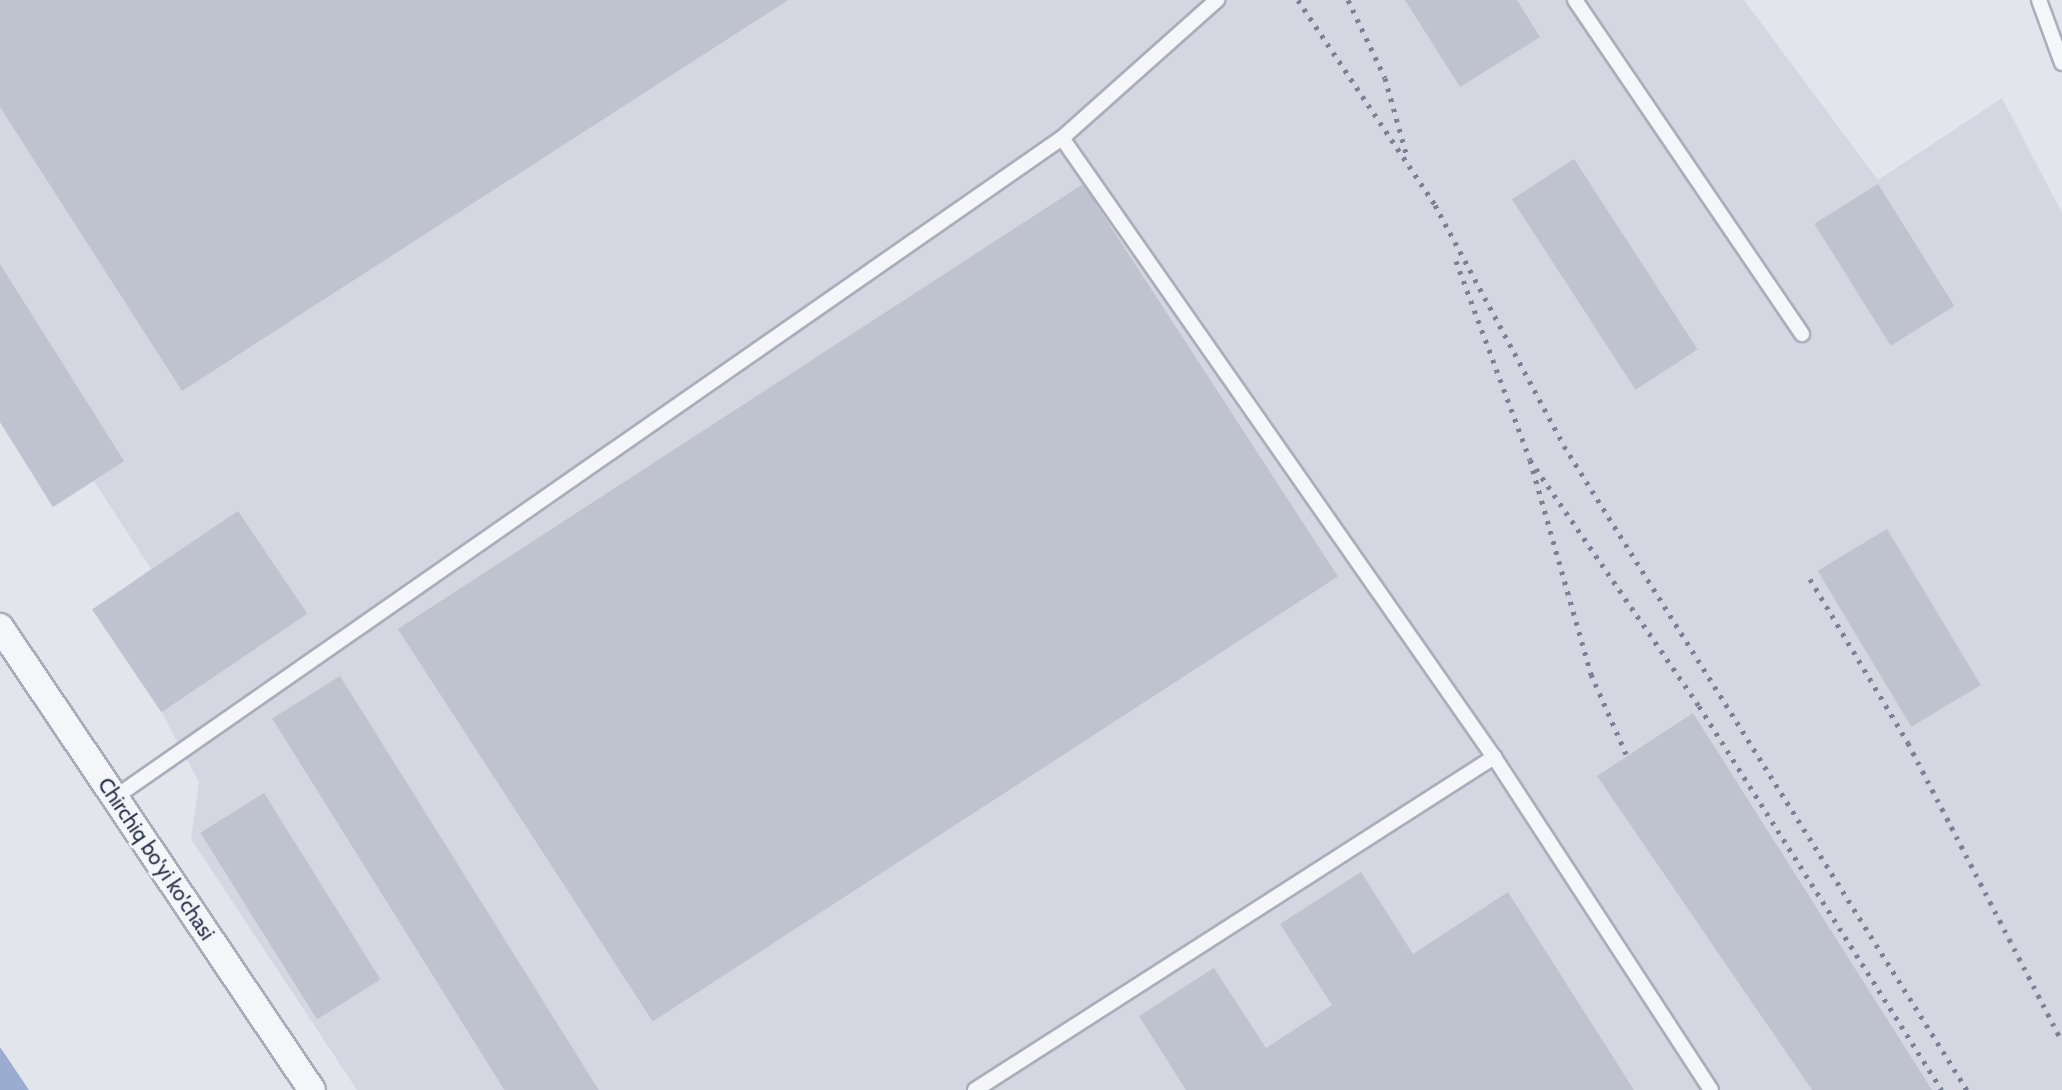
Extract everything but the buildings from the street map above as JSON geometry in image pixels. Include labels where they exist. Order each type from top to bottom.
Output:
[{"type":"street","name":"Chirchiq bo'yi ko'chasi","points":[[0,627],[312,1090]]},
{"type":"lane","points":[[114,797],[1062,138],[1217,0]]},
{"type":"lane","points":[[1575,0],[1802,334]]},
{"type":"lane","points":[[2039,0],[2062,62]]},
{"type":"lane","points":[[1062,138],[1494,757],[1711,1090]]},
{"type":"lane","points":[[975,1090],[1494,757]]},
{"type":"shaded area","points":[[0,0],[1744,0],[1878,180],[2002,98],[2062,213],[2062,1090],[357,1090],[191,839],[199,782],[162,713],[93,610],[151,569],[94,481],[53,507],[0,422]]},
{"type":"water","points":[[0,1047],[29,1090],[0,1090]]},
{"type":"railway","points":[[1298,0],[1435,205],[1564,446],[1967,1090]]},
{"type":"railway","points":[[1348,0],[1385,78],[1406,153]]},
{"type":"railway","points":[[1456,261],[1530,460],[1591,674],[1627,756]]},
{"type":"railway","points":[[1530,460],[1699,706],[1942,1090]]},
{"type":"railway","points":[[1810,579],[1908,743],[2062,1042]]}]
